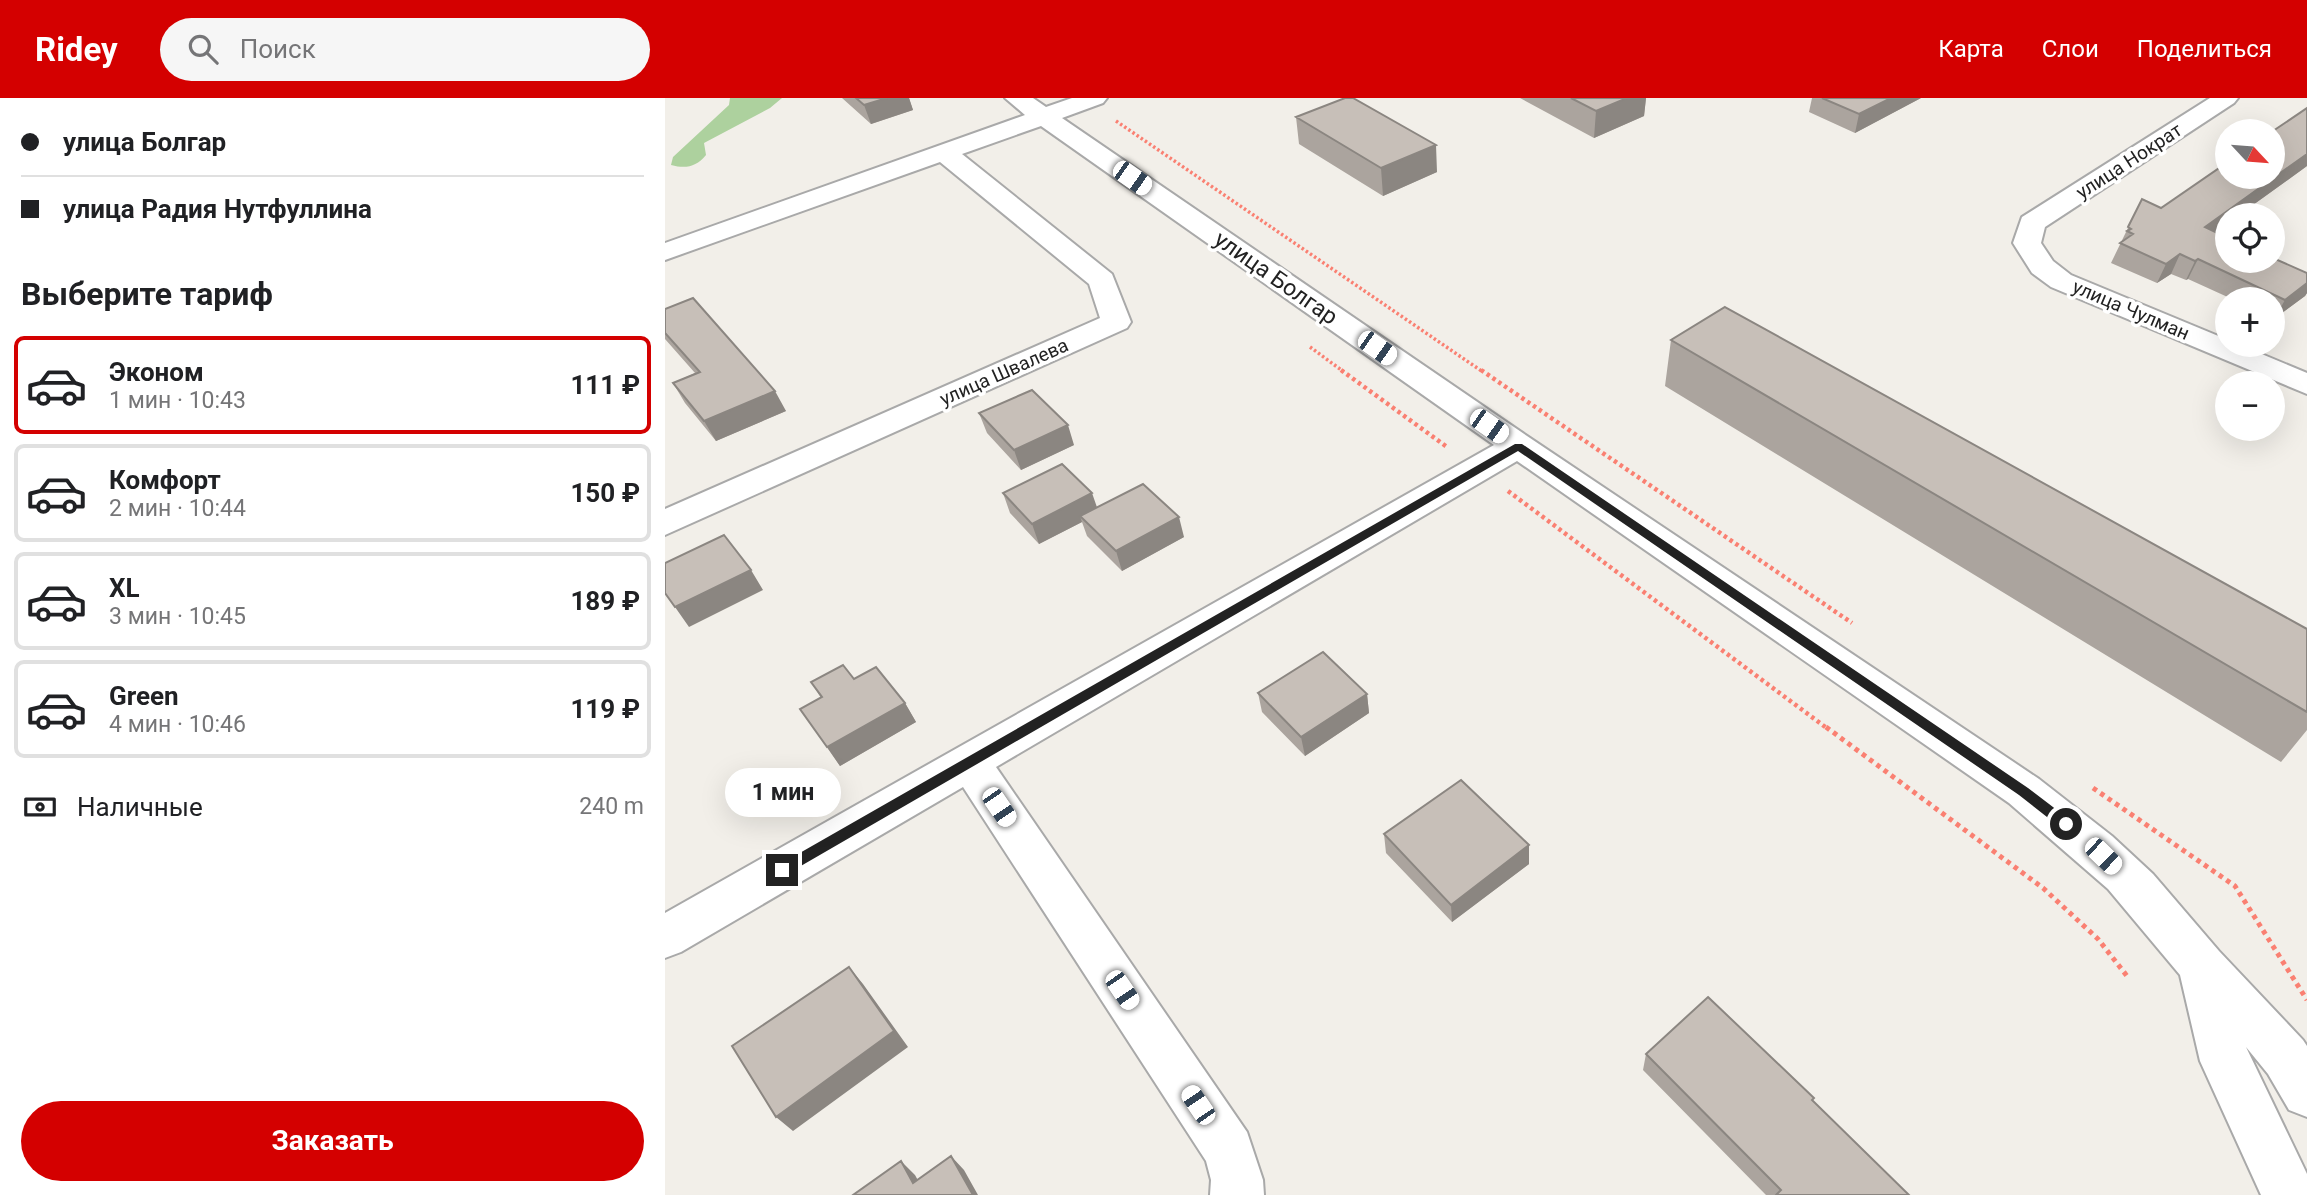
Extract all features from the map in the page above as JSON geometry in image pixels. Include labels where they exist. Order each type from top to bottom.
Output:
[{"type":"street","points":[[668,247],[943,152],[1030,107],[1095,98]]},
{"type":"street","name":"улица Нократ","points":[[2032,223],[2225,98]]},
{"type":"street","name":"улица Болгар","points":[[1030,107],[1518,446],[2024,792],[2087,840],[2135,887],[2201,964],[2248,1011],[2294,1067],[2307,1092]]},
{"type":"street","name":"улица Швалева","points":[[665,523],[1115,322],[1102,280],[943,152]]},
{"type":"street","name":"улица Чулман","points":[[2032,223],[2027,243],[2032,255],[2042,267],[2061,281],[2307,384]]},
{"type":"street","points":[[665,937],[1518,446]]},
{"type":"street","points":[[969,762],[1229,1150],[1237,1180],[1237,1195]]},
{"type":"street","name":"улица Болгар","points":[[2201,964],[2225,1060],[2289,1195]]},
{"type":"path","points":[[1300,340],[2043,888],[2098,939],[2126,976]]},
{"type":"green space","points":[[730,98],[782,98],[770,108],[704,143],[706,155],[698,162],[686,167],[671,165],[673,157],[729,105]]},
{"type":"building","points":[[856,98],[887,98],[864,105]]},
{"type":"building","points":[[1345,98],[1353,98],[1436,145],[1381,168],[1296,117]]},
{"type":"building","points":[[1571,98],[1627,98],[1596,111]]},
{"type":"building","points":[[1822,98],[1891,98],[1859,114]]},
{"type":"building","points":[[2307,108],[2307,154],[2285,170],[2285,123]]},
{"type":"building","points":[[2215,171],[2215,189],[2258,189],[2239,203],[2215,203],[2215,220],[2205,227],[2215,232],[2215,267],[2180,254],[2166,264],[2120,243],[2133,234],[2127,231],[2131,229],[2128,227],[2142,199],[2161,208]]},
{"type":"building","points":[[2285,263],[2307,273],[2307,283],[2285,300],[2285,287],[2257,287],[2228,273],[2285,273]]},
{"type":"building","points":[[693,298],[775,391],[704,421],[673,383],[700,372],[665,333],[665,309]]},
{"type":"building","points":[[1725,307],[2307,629],[2307,712],[1671,340]]},
{"type":"building","points":[[1032,390],[1068,425],[1014,450],[979,413]]},
{"type":"building","points":[[1062,464],[1092,493],[1032,524],[1003,493]]},
{"type":"building","points":[[1143,484],[1179,517],[1116,551],[1080,516]]},
{"type":"building","points":[[724,535],[751,570],[675,607],[665,593],[665,563]]},
{"type":"building","points":[[1323,652],[1367,694],[1301,737],[1258,693]]},
{"type":"building","points":[[843,665],[854,679],[876,667],[905,703],[827,747],[800,709],[822,697],[811,682]]},
{"type":"building","points":[[1461,780],[1529,845],[1451,905],[1384,834]]},
{"type":"building","points":[[849,967],[894,1031],[776,1117],[732,1046]]},
{"type":"building","points":[[1708,997],[1814,1098],[1812,1100],[1909,1195],[1776,1195],[1781,1190],[1646,1054]]},
{"type":"building","points":[[951,1156],[973,1195],[853,1195],[901,1161],[913,1183]]},
{"type":"route","points":[[782,870],[1518,446],[2024,792],[2066,824]]}]
